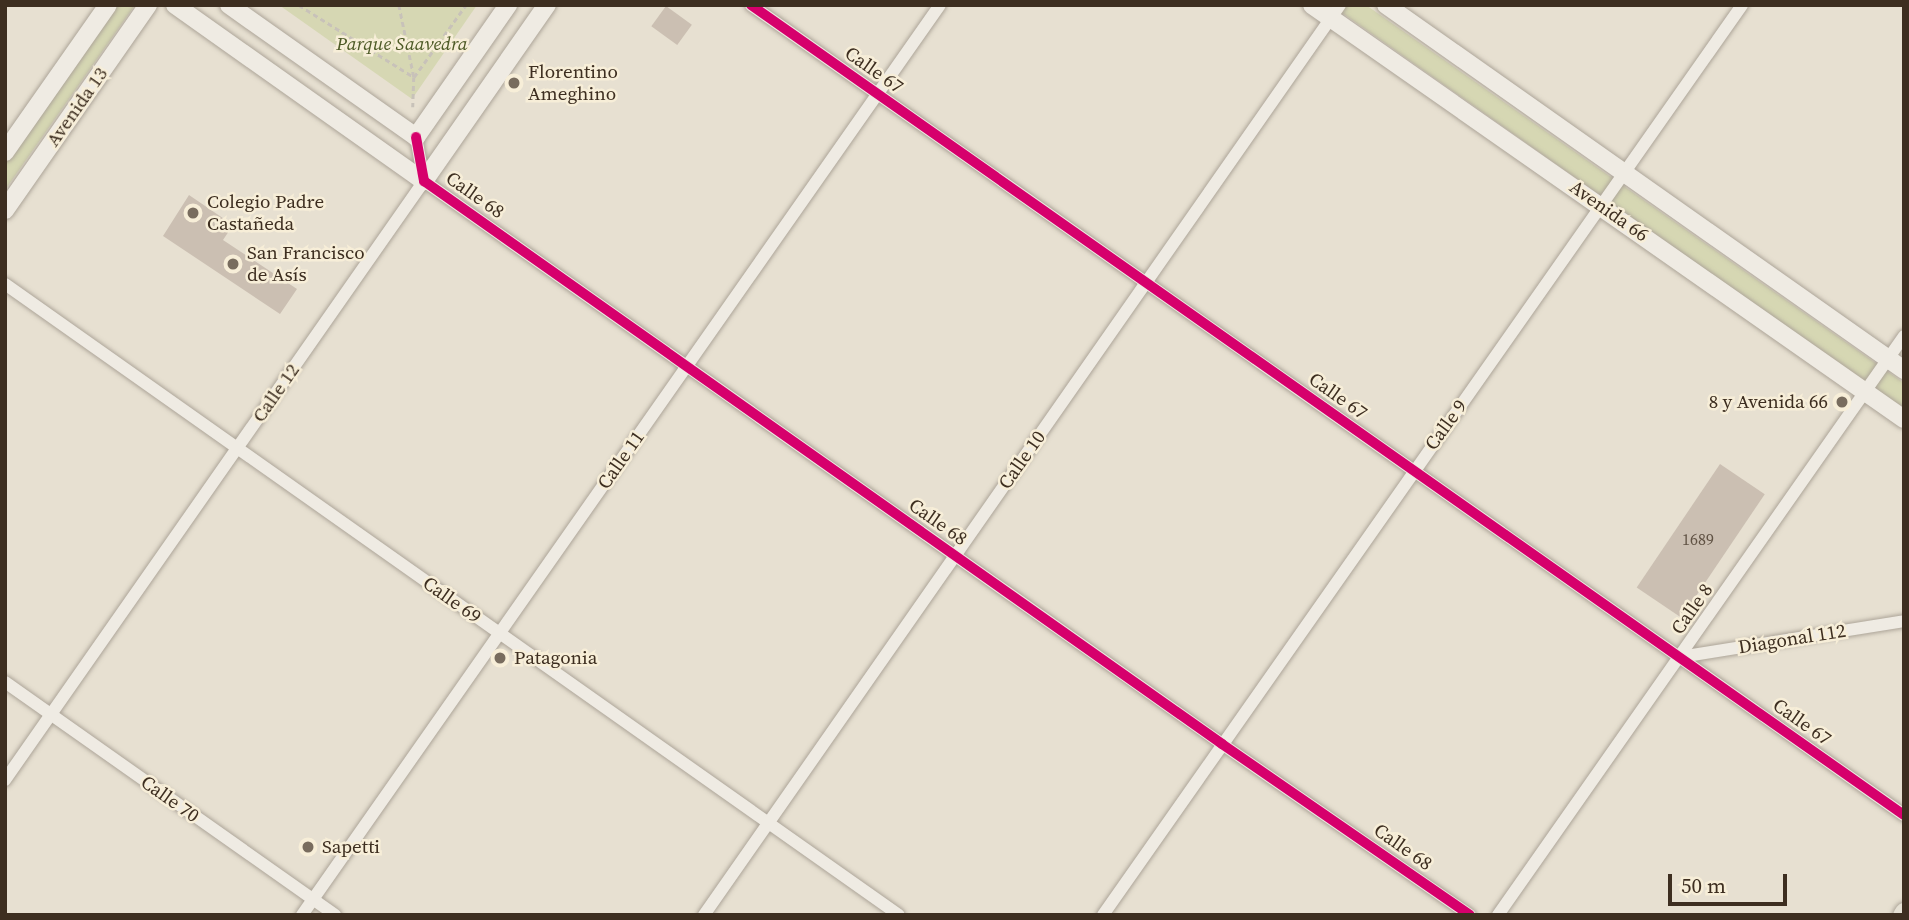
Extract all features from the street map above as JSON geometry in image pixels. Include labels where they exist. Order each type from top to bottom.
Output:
[{"type":"main road","name":"Avenida 13","points":[[5,152],[108,5]]},
{"type":"main road","name":"Avenida 13","points":[[5,209],[148,5]]},
{"type":"main road","name":"Calle 68","points":[[175,5],[424,181]]},
{"type":"main road","points":[[229,5],[416,137],[508,5]]},
{"type":"main road","name":"Calle 12","points":[[424,181],[547,5]]},
{"type":"main road","name":"Avenida 66","points":[[1312,5],[1335,12],[1602,206],[1904,419]]},
{"type":"main road","name":"Avenida 66","points":[[1385,5],[1904,370]]},
{"type":"street","name":"Calle 67","points":[[751,5],[1904,816]]},
{"type":"street","name":"Calle 11","points":[[302,915],[940,5]]},
{"type":"street","name":"Calle 9","points":[[1103,915],[1742,5]]},
{"type":"street","name":"Calle 10","points":[[704,915],[1335,12]]},
{"type":"street","name":"Calle 68","points":[[416,137],[424,181],[1222,744],[1470,915]]},
{"type":"street","name":"Calle 12","points":[[5,780],[424,181]]},
{"type":"street","name":"Calle 69","points":[[5,284],[899,915]]},
{"type":"street","name":"Calle 8","points":[[1498,915],[1904,336]]},
{"type":"street","name":"Diagonal 112","points":[[1680,657],[1904,621]]},
{"type":"street","name":"Calle 70","points":[[5,682],[335,915]]},
{"type":"path","points":[[299,5],[414,77]]},
{"type":"path","points":[[399,5],[414,77],[413,107]]},
{"type":"path","points":[[414,77],[466,5]]},
{"type":"green space","points":[[116,5],[135,5],[5,190],[5,164]]},
{"type":"green space","name":"Parque Saavedra","points":[[279,5],[477,5],[412,99]]},
{"type":"green space","points":[[1331,5],[1366,5],[1904,383],[1904,410]]},
{"type":"building","points":[[666,6],[692,25],[677,45],[651,26]]},
{"type":"building","name":"San Francisco de Asís","points":[[189,195],[233,225],[223,240],[297,289],[280,314],[163,236]]},
{"type":"building","points":[[1720,464],[1765,494],[1681,618],[1637,588]]},
{"type":"cycle path","points":[[751,5],[1904,815]]},
{"type":"cycle path","points":[[416,137],[424,181],[1222,744],[1470,915]]},
{"type":"place","name":"Florentino Ameghino","points":[[514,83]]},
{"type":"place","name":"Colegio Padre Castañeda","points":[[193,213]]},
{"type":"place","name":"San Francisco de Asís","points":[[233,264]]},
{"type":"place","name":"8 y Avenida 66","points":[[1842,402]]},
{"type":"place","name":"Patagonia","points":[[500,658]]},
{"type":"place","name":"Sapetti","points":[[308,847]]}]
